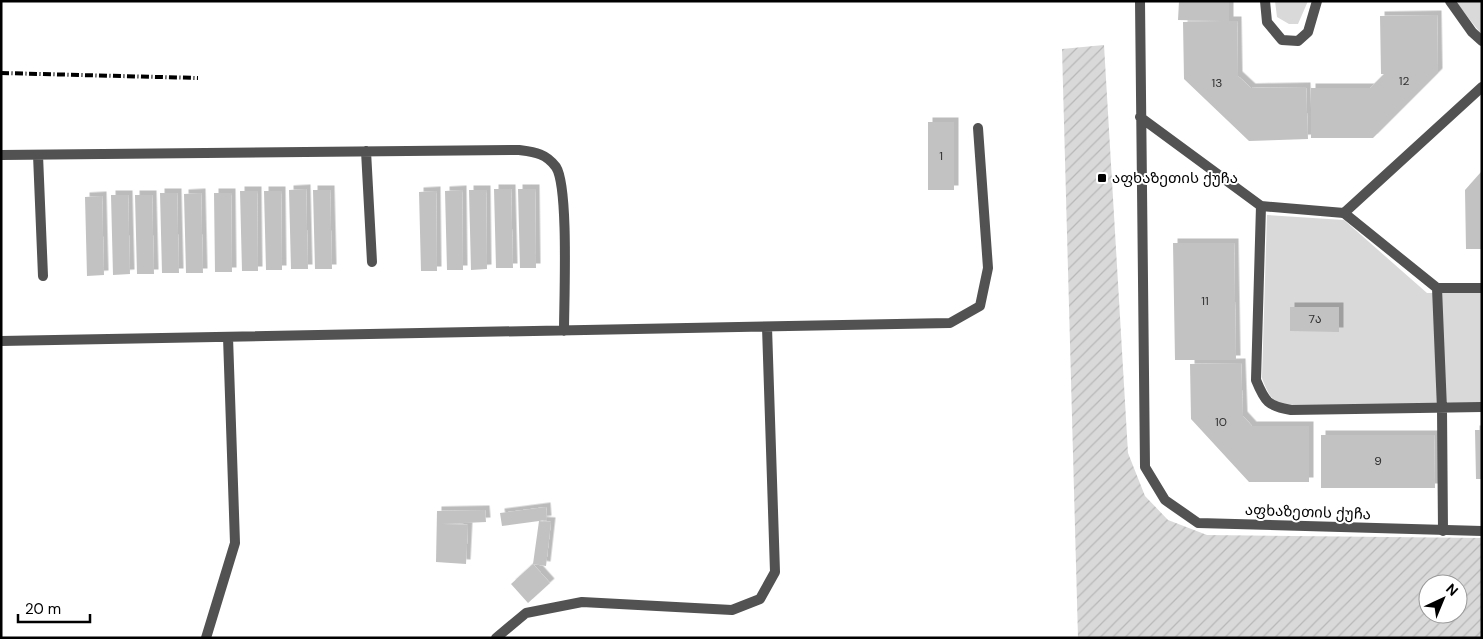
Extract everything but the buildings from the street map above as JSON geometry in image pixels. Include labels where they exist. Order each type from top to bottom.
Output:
[{"type":"street","name":"აფხაზეთის ქუჩა","points":[[1140,1],[1146,467],[1165,500],[1198,523],[1482,531]]},
{"type":"street","points":[[1264,1],[1267,22],[1282,40],[1298,41],[1308,32],[1317,1]]},
{"type":"street","points":[[1450,1],[1472,32],[1482,42]]},
{"type":"street","points":[[1344,213],[1482,87]]},
{"type":"street","points":[[1140,117],[1261,206],[1344,213],[1437,288],[1482,288]]},
{"type":"street","points":[[1,341],[950,323],[980,306],[988,268],[978,128]]},
{"type":"street","points":[[1,155],[519,150],[542,153],[556,167],[563,198],[564,331]]},
{"type":"street","points":[[366,151],[372,262]]},
{"type":"street","points":[[38,155],[43,276]]},
{"type":"street","points":[[1261,206],[1256,380],[1263,398],[1274,407],[1291,410],[1482,408]]},
{"type":"street","points":[[1437,288],[1442,409],[1443,531]]},
{"type":"street","points":[[496,638],[526,613],[582,602],[732,610],[760,599],[775,572],[767,326]]},
{"type":"street","points":[[206,638],[235,543],[228,337]]},
{"type":"shaded area","points":[[1275,1],[1308,1],[1298,24],[1289,24],[1277,17]]},
{"type":"shaded area","points":[[1455,1],[1482,1],[1482,35]]},
{"type":"shaded area","points":[[1104,45],[1128,453],[1145,496],[1168,520],[1207,535],[1482,538],[1482,638],[1078,638],[1062,49]]},
{"type":"shaded area","points":[[1267,215],[1344,220],[1427,293],[1482,293],[1482,405],[1295,407],[1282,404],[1273,399],[1267,391],[1262,378]]},
{"type":"railway","points":[[1,73],[198,78]]},
{"type":"place","name":"აფხაზეთის ქუჩა","points":[[1102,178]]}]
